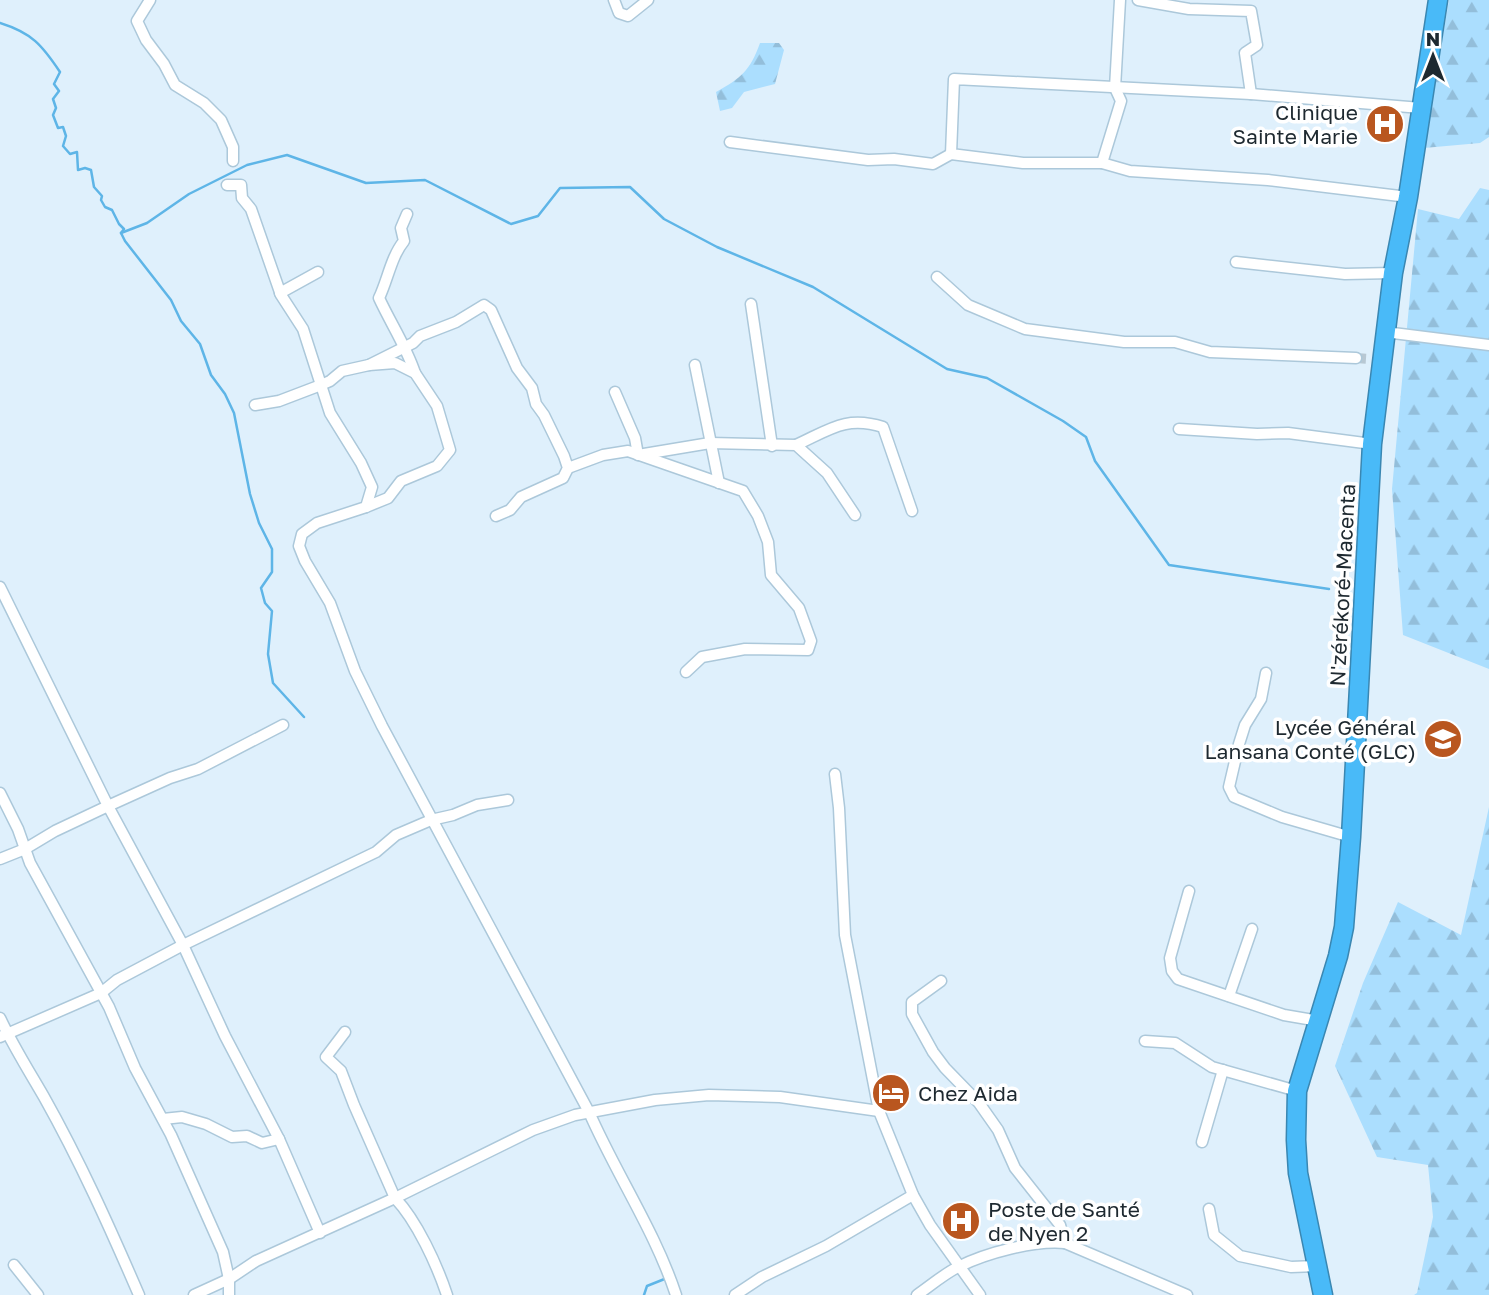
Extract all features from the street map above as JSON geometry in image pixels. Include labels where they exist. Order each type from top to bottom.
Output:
[{"type":"highway","name":"N'zérékoré-Macenta","points":[[1323,1295],[1298,1173],[1297,1091],[1320,1021],[1343,927],[1351,837],[1376,359],[1385,332],[1438,0]]},
{"type":"street","points":[[150,0],[137,21],[146,40],[176,85],[204,103],[221,120],[233,148],[233,161]]},
{"type":"street","points":[[614,0],[619,13],[628,16],[648,0]]},
{"type":"street","points":[[1102,163],[1121,101],[1115,88],[1120,0]]},
{"type":"street","points":[[1139,0],[1189,9],[1251,11],[1257,44],[1245,53],[1251,94]]},
{"type":"street","points":[[951,155],[954,79],[1251,94],[1421,108]]},
{"type":"street","points":[[730,142],[868,160],[894,159],[933,164],[951,155],[1023,163],[1102,163],[1130,172],[1268,180],[1408,197]]},
{"type":"street","points":[[227,185],[241,185],[242,198],[251,209],[280,293],[303,329],[330,413],[372,486],[366,507]]},
{"type":"street","points":[[407,214],[401,228],[404,241],[396,250],[379,298],[406,347],[415,373],[437,406],[450,450],[437,466],[401,481],[388,498],[317,523],[302,534],[299,546],[330,603],[366,693],[431,820],[589,1112],[608,1156],[659,1254],[676,1295]]},
{"type":"street","points":[[1236,262],[1345,274],[1393,273]]},
{"type":"street","points":[[280,293],[318,272]]},
{"type":"street","points":[[937,277],[968,305],[1025,329],[1124,342],[1175,342],[1210,352],[1356,358]]},
{"type":"street","points":[[751,304],[772,446]]},
{"type":"street","points":[[369,365],[406,347],[419,336],[456,322],[484,305],[491,310],[517,368],[532,388],[536,404],[565,456],[568,468],[563,478],[520,496],[510,510],[496,516]]},
{"type":"street","points":[[1385,332],[1489,345]]},
{"type":"street","points":[[255,405],[279,401],[330,381],[342,371],[369,365],[395,363],[415,373]]},
{"type":"street","points":[[695,365],[719,483]]},
{"type":"street","points":[[615,392],[635,438],[638,455]]},
{"type":"street","points":[[638,455],[710,443],[796,445],[844,423],[866,421],[883,427],[912,511]]},
{"type":"street","points":[[1179,429],[1257,434],[1288,433],[1372,444]]},
{"type":"street","points":[[796,445],[827,473],[855,515]]},
{"type":"street","points":[[568,468],[603,455],[628,451],[743,491],[758,516],[768,542],[771,575],[799,608],[811,641],[808,649],[745,649],[702,657],[686,672]]},
{"type":"street","points":[[0,587],[108,806],[183,945],[225,1036],[279,1139],[320,1233]]},
{"type":"street","points":[[1266,673],[1261,699],[1245,725],[1239,744],[1229,787],[1234,797],[1282,817],[1351,837]]},
{"type":"street","points":[[0,859],[108,806],[170,778],[198,769],[283,725]]},
{"type":"street","points":[[835,774],[845,935],[879,1111],[912,1195],[980,1295]]},
{"type":"street","points":[[0,793],[55,911],[101,993],[163,1119],[223,1252],[229,1279],[229,1295]]},
{"type":"street","points":[[4,1036],[101,993],[117,980],[183,945],[376,852],[396,835],[477,805],[508,800]]},
{"type":"street","points":[[1189,891],[1170,958],[1172,971],[1178,979],[1284,1015],[1320,1021]]},
{"type":"street","points":[[1230,996],[1252,929]]},
{"type":"street","points":[[942,981],[912,1002],[912,1014],[945,1068],[979,1103],[998,1130],[1015,1168],[1060,1225],[1065,1242]]},
{"type":"street","points":[[0,1018],[4,1036],[43,1097],[139,1295]]},
{"type":"street","points":[[345,1032],[326,1057],[341,1071],[395,1198],[403,1206],[426,1247],[447,1295]]},
{"type":"street","points":[[1145,1041],[1175,1043],[1212,1067],[1297,1091]]},
{"type":"street","points":[[1202,1142],[1223,1070]]},
{"type":"street","points":[[194,1295],[229,1279],[256,1261],[395,1198],[533,1130],[575,1115],[655,1100],[709,1095],[780,1097],[879,1111]]},
{"type":"street","points":[[163,1119],[182,1117],[206,1124],[232,1137],[247,1136],[262,1143],[279,1139]]},
{"type":"street","points":[[735,1295],[912,1195]]},
{"type":"street","points":[[1209,1209],[1214,1236],[1240,1256],[1291,1267],[1317,1266]]},
{"type":"street","points":[[917,1295],[959,1267],[992,1254],[1050,1241],[1065,1242],[1187,1295]]},
{"type":"street","points":[[14,1265],[38,1295]]},
{"type":"green space","points":[[1449,0],[1489,0],[1489,137],[1480,143],[1424,148]]},
{"type":"green space","points":[[760,43],[779,43],[784,50],[775,84],[744,92],[732,108],[720,111],[716,92],[744,73]]},
{"type":"green space","points":[[1480,188],[1489,190],[1489,669],[1403,635],[1392,489],[1418,209],[1459,219]]},
{"type":"green space","points":[[1489,807],[1489,1295],[1414,1295],[1417,1293],[1433,1217],[1428,1165],[1377,1157],[1335,1066],[1363,983],[1398,902],[1461,935]]},
{"type":"waterway","points":[[0,23],[35,41],[60,72],[54,84],[59,91],[53,99],[56,108],[53,115],[58,128],[63,127],[66,136],[63,146],[70,154],[77,152],[78,170],[91,170],[94,187],[102,196],[105,207],[112,210],[124,229],[121,233],[125,241],[171,300],[181,321],[200,344],[211,375],[225,394],[234,413],[250,494],[259,523],[272,549],[272,572],[261,588],[265,603],[272,611],[268,654],[273,683],[304,717]]},
{"type":"waterway","points":[[121,233],[147,223],[189,194],[247,165],[287,155],[366,183],[425,180],[511,224],[538,216],[560,188],[630,187],[664,219],[717,247],[813,287],[947,369],[987,378],[1086,437],[1095,461],[1169,565],[1329,589]]},
{"type":"waterway","points":[[644,1295],[647,1286],[667,1278]]},
{"type":"tunnel","points":[[1356,358],[1371,359]]},
{"type":"place","name":"Clinique Sainte Marie","points":[[1385,124]]},
{"type":"place","name":"Lycée Général Lansana Conté (GLC)","points":[[1443,739]]},
{"type":"place","name":"Chez Aida","points":[[891,1093]]},
{"type":"place","name":"Poste de Santé de Nyen 2","points":[[961,1221]]}]
